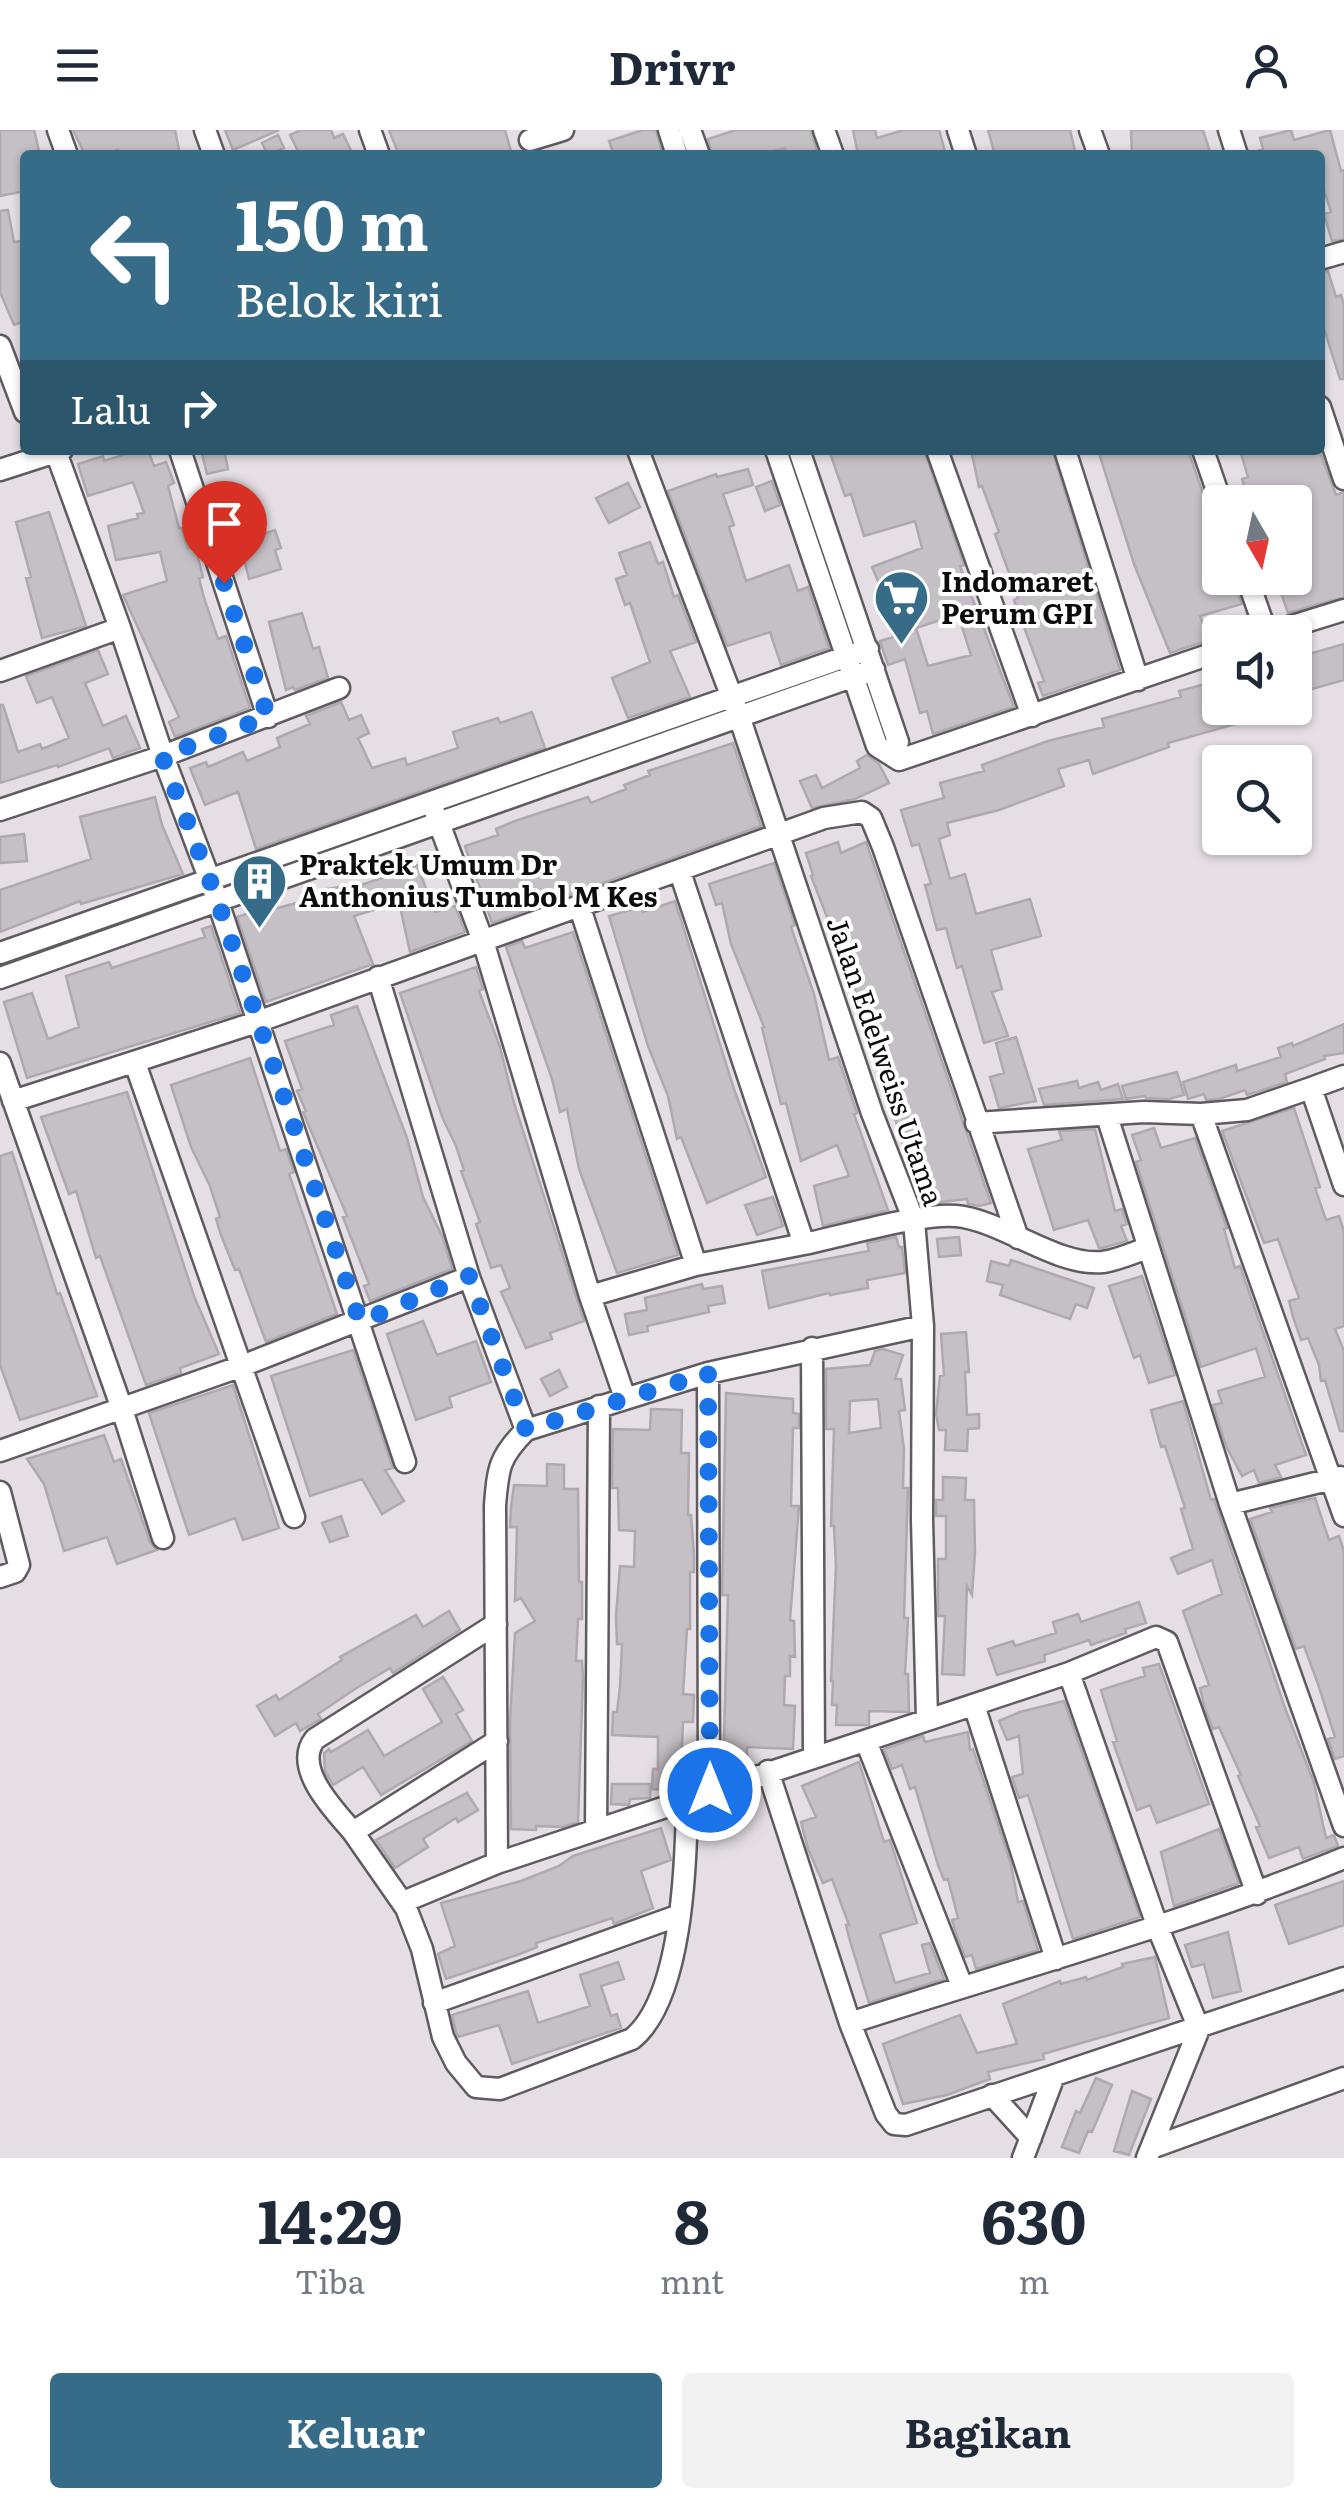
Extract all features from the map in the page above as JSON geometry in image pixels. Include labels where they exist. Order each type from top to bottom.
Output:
[{"type":"street","points":[[531,142],[562,130]]},
{"type":"street","points":[[0,346],[20,399]]},
{"type":"street","points":[[1325,421],[1344,480]]},
{"type":"street","points":[[0,470],[42,455]]},
{"type":"street","points":[[51,455],[120,628],[162,756],[217,899],[404,1462]]},
{"type":"street","points":[[182,455],[268,717]]},
{"type":"street","name":"Jalan Edelweiss Utama","points":[[640,455],[735,707],[872,1113],[914,1221],[922,1326],[927,1720]]},
{"type":"street","points":[[778,455],[878,746],[898,760],[1202,657]]},
{"type":"street","points":[[801,455],[898,742],[892,755]]},
{"type":"street","points":[[939,455],[1032,716]]},
{"type":"street","points":[[1067,455],[1138,680]]},
{"type":"street","points":[[1205,455],[1215,485]]},
{"type":"street","points":[[1312,620],[1344,610]]},
{"type":"street","points":[[0,671],[120,628]]},
{"type":"street","points":[[0,953],[209,879],[871,659]]},
{"type":"street","points":[[0,810],[162,756],[339,688]]},
{"type":"street","points":[[0,978],[440,824],[735,707]]},
{"type":"street","points":[[432,804],[483,941],[590,1296],[625,1398]]},
{"type":"street","points":[[13,1101],[136,1064],[824,818],[862,812],[871,818],[1018,1238]]},
{"type":"street","points":[[680,872],[804,1244]]},
{"type":"street","points":[[580,908],[696,1265]]},
{"type":"street","points":[[378,977],[469,1276],[526,1430]]},
{"type":"street","points":[[0,1063],[121,1406],[163,1538]]},
{"type":"street","points":[[136,1064],[294,1518]]},
{"type":"street","points":[[976,1123],[1247,1110],[1344,1076]]},
{"type":"street","points":[[1311,1088],[1344,1186]]},
{"type":"street","points":[[1202,1114],[1337,1477],[1344,1516]]},
{"type":"street","points":[[1106,1116],[1230,1504],[1344,1826]]},
{"type":"street","points":[[590,1296],[696,1265],[914,1221],[962,1216],[1050,1250],[1101,1262],[1148,1248]]},
{"type":"street","points":[[0,1450],[242,1366],[469,1276]]},
{"type":"street","points":[[497,1863],[498,1468],[510,1446],[526,1430],[708,1373],[922,1326]]},
{"type":"street","points":[[812,1348],[814,1757]]},
{"type":"street","points":[[708,1373],[710,1790]]},
{"type":"street","points":[[596,1830],[599,1406]]},
{"type":"street","points":[[1230,1504],[1337,1477]]},
{"type":"street","points":[[0,1492],[19,1565],[15,1572],[0,1577]]},
{"type":"street","points":[[496,1624],[311,1743],[308,1750],[310,1772],[403,1902],[422,1950],[443,2037],[456,2063],[476,2088],[500,2088],[534,2077],[632,2039],[648,2027],[668,1983],[686,1859],[688,1802]]},
{"type":"street","points":[[403,1902],[497,1863],[1069,1673],[1156,1637],[1167,1642],[1257,1894]]},
{"type":"street","points":[[1069,1673],[1158,1928],[1198,2029],[1149,2153]]},
{"type":"street","points":[[974,1705],[1056,1959]]},
{"type":"street","points":[[354,1832],[496,1740]]},
{"type":"street","points":[[866,1741],[962,1986]]},
{"type":"street","points":[[768,1771],[850,2024],[886,2114],[894,2124],[906,2126],[1344,1978]]},
{"type":"street","points":[[850,2024],[1158,1928],[1257,1894],[1344,1858]]},
{"type":"street","points":[[434,2003],[677,1916]]},
{"type":"street","points":[[1027,2148],[1054,2076]]},
{"type":"street","points":[[1149,2153],[1344,2078]]},
{"type":"street","points":[[992,2095],[1027,2148]]},
{"type":"building","points":[[0,130],[34,130],[39,150],[20,150],[20,192],[0,196]]},
{"type":"building","points":[[73,130],[175,130],[179,150],[118,150],[83,150]]},
{"type":"building","points":[[225,130],[279,130],[233,150]]},
{"type":"building","points":[[301,130],[331,130],[334,138],[343,134],[351,150],[298,150],[290,135]]},
{"type":"building","points":[[389,130],[505,130],[511,150],[397,150]]},
{"type":"building","points":[[656,130],[662,150],[612,150],[609,141]]},
{"type":"building","points":[[736,130],[811,130],[817,150],[711,150],[708,139]]},
{"type":"building","points":[[853,130],[875,130],[877,138],[904,130],[939,130],[945,150],[857,150]]},
{"type":"building","points":[[988,130],[1070,130],[1075,150],[994,150]]},
{"type":"building","points":[[1131,130],[1203,130],[1209,150],[1132,150]]},
{"type":"building","points":[[1291,130],[1294,140],[1330,130],[1341,171],[1344,170],[1344,239],[1332,241],[1325,217],[1331,212],[1325,193],[1325,150],[1260,150],[1260,138]]},
{"type":"building","points":[[278,135],[284,148],[266,150],[262,143]]},
{"type":"building","points":[[8,210],[14,242],[20,241],[20,323],[14,325],[0,292],[0,211]]},
{"type":"building","points":[[1325,271],[1336,297],[1341,295],[1344,305],[1344,379],[1340,379],[1325,332]]},
{"type":"building","points":[[123,455],[150,455],[154,466],[166,462],[174,483],[168,486],[179,528],[188,548],[195,546],[204,598],[218,639],[226,636],[250,708],[175,737],[169,722],[179,717],[123,595],[167,581],[160,552],[116,560],[108,526],[144,513],[133,482],[88,496],[78,464],[103,456],[104,461]]},
{"type":"building","points":[[202,455],[225,455],[228,469],[207,474]]},
{"type":"building","points":[[831,455],[926,455],[964,565],[960,566],[1014,707],[933,734],[927,711],[920,713],[905,659],[888,665],[880,641],[893,637],[884,595],[872,567],[922,548],[915,521],[864,536],[851,494],[845,496]],"holes":[[[958,614],[971,655],[928,666],[916,628]]]},
{"type":"building","points":[[972,455],[1054,455],[1120,670],[1043,696],[1038,683],[1044,681],[1014,600],[1018,598],[995,534],[999,532],[982,486],[979,487]]},
{"type":"building","points":[[1100,455],[1190,455],[1202,491],[1202,595],[1238,595],[1242,604],[1200,616],[1202,642],[1170,653],[1134,564]]},
{"type":"building","points":[[1241,455],[1321,455],[1336,495],[1344,492],[1344,597],[1288,613],[1282,595],[1312,595],[1312,485],[1244,485],[1242,479],[1248,477]]},
{"type":"building","points":[[748,469],[753,485],[723,494],[746,581],[789,565],[798,591],[808,587],[829,648],[781,665],[770,632],[727,646],[668,491],[716,474],[717,477]]},
{"type":"building","points":[[772,481],[780,505],[765,511],[756,487]]},
{"type":"building","points":[[628,483],[640,507],[609,523],[596,498]]},
{"type":"building","points":[[49,512],[86,626],[42,638],[16,522]]},
{"type":"building","points":[[275,530],[281,548],[275,550],[281,569],[249,579],[240,542]]},
{"type":"building","points":[[650,542],[658,564],[663,562],[674,597],[678,595],[696,642],[670,651],[690,697],[628,718],[612,678],[650,662],[630,603],[625,605],[616,579],[627,575],[619,553]]},
{"type":"building","points":[[302,613],[313,649],[319,647],[328,678],[286,690],[269,622]]},
{"type":"building","points":[[1344,644],[1344,680],[1312,689],[1312,653]]},
{"type":"building","points":[[98,650],[108,674],[85,683],[103,726],[126,716],[140,748],[113,758],[109,748],[0,783],[0,705],[18,752],[40,744],[42,749],[69,738],[52,697],[37,703],[26,676]]},
{"type":"building","points":[[1202,685],[1202,725],[1232,725],[1168,743],[1169,747],[1093,774],[1089,760],[1058,769],[1064,786],[999,810],[947,823],[950,835],[939,839],[950,879],[965,874],[976,914],[1030,899],[1041,936],[991,950],[1002,989],[992,992],[1008,1036],[984,1043],[962,966],[957,968],[946,928],[937,930],[925,885],[931,884],[919,844],[912,846],[901,810],[944,798],[940,783],[984,771],[982,765],[1048,741],[1104,727],[1102,719],[1181,697],[1179,691]]},
{"type":"building","points":[[341,702],[349,720],[361,715],[369,733],[358,738],[372,768],[405,758],[407,765],[458,748],[453,732],[532,712],[545,748],[256,849],[238,792],[205,805],[190,768],[206,762],[208,767],[243,752],[247,761],[280,747],[277,738],[310,724],[306,716]]},
{"type":"building","points":[[733,743],[761,826],[492,923],[465,846],[498,835],[496,829],[515,821],[588,797],[591,803],[626,789],[624,785],[650,775],[648,771]]},
{"type":"building","points":[[867,755],[879,764],[889,783],[855,799],[812,808],[800,781],[816,775],[822,788],[860,768],[857,761]]},
{"type":"building","points":[[155,797],[183,874],[81,904],[80,901],[0,932],[0,890],[91,859],[80,817]]},
{"type":"building","points":[[24,834],[27,861],[0,863],[0,837]]},
{"type":"building","points":[[838,842],[841,853],[866,842],[991,1203],[979,1206],[968,1204],[967,1199],[926,1204],[912,1148],[905,1151],[884,1075],[855,1005],[860,1002],[811,876],[806,853]]},
{"type":"building","points":[[774,863],[795,925],[791,927],[814,994],[829,1060],[838,1057],[888,1210],[823,1226],[814,1186],[849,1176],[837,1145],[801,1161],[786,1103],[781,1104],[764,1027],[731,944],[722,903],[716,905],[709,884]]},
{"type":"building","points":[[417,865],[435,912],[455,906],[465,932],[410,952],[399,902],[354,916],[373,964],[266,1002],[237,917],[269,906],[270,910],[304,901],[302,893],[340,887],[342,892]]},
{"type":"building","points":[[675,901],[766,1177],[707,1203],[681,1137],[677,1139],[668,1096],[648,1046],[609,916],[641,907],[643,912]]},
{"type":"building","points":[[211,926],[240,1013],[27,1078],[4,1002],[32,993],[48,1039],[79,1027],[66,976],[109,962],[112,968],[205,937],[202,929]]},
{"type":"building","points":[[573,932],[678,1255],[617,1273],[579,1169],[567,1109],[560,1112],[506,947],[522,941],[525,948]]},
{"type":"building","points":[[476,967],[483,989],[479,991],[500,1047],[514,1103],[584,1321],[550,1333],[552,1339],[526,1348],[501,1292],[510,1288],[501,1265],[491,1268],[476,1224],[480,1222],[461,1171],[464,1170],[400,993]]},
{"type":"building","points":[[357,1006],[452,1269],[370,1301],[364,1286],[369,1284],[343,1217],[347,1216],[303,1112],[306,1111],[297,1091],[302,1089],[285,1041],[334,1025],[331,1015]]},
{"type":"building","points":[[1344,1024],[1344,1053],[1324,1056],[1325,1059],[1285,1074],[1287,1082],[1247,1095],[1245,1090],[1219,1099],[1206,1100],[1204,1094],[1188,1099],[1183,1082],[1236,1065],[1237,1071],[1281,1057],[1278,1048],[1292,1043],[1293,1046]]},
{"type":"building","points":[[1016,1037],[1036,1101],[999,1108],[990,1077],[1004,1073],[996,1043]]},
{"type":"building","points":[[250,1058],[280,1151],[286,1149],[294,1172],[289,1174],[337,1314],[266,1342],[239,1269],[235,1270],[221,1235],[210,1186],[191,1147],[171,1085]]},
{"type":"building","points":[[1177,1072],[1184,1095],[1126,1099],[1122,1086]]},
{"type":"building","points":[[1077,1081],[1079,1088],[1098,1082],[1101,1090],[1118,1084],[1123,1099],[1044,1105],[1039,1089]]},
{"type":"building","points":[[127,1092],[194,1296],[219,1354],[146,1385],[100,1256],[96,1258],[76,1191],[69,1194],[41,1117]]},
{"type":"building","points":[[1294,1108],[1320,1187],[1315,1188],[1326,1220],[1339,1216],[1344,1231],[1344,1326],[1335,1329],[1344,1351],[1344,1431],[1340,1431],[1308,1338],[1301,1340],[1293,1317],[1289,1301],[1299,1298],[1278,1239],[1264,1243],[1222,1131]]},
{"type":"building","points":[[1154,1128],[1161,1148],[1195,1138],[1227,1228],[1224,1229],[1235,1268],[1240,1266],[1306,1455],[1275,1465],[1281,1477],[1259,1483],[1254,1470],[1242,1476],[1226,1446],[1213,1405],[1222,1403],[1218,1391],[1265,1377],[1256,1348],[1201,1367],[1136,1162],[1141,1160],[1132,1135]]},
{"type":"building","points":[[1095,1129],[1115,1211],[1122,1209],[1127,1224],[1121,1226],[1127,1241],[1102,1248],[1088,1220],[1054,1230],[1028,1149],[1062,1140],[1059,1131]]},
{"type":"building","points":[[12,1152],[57,1294],[60,1293],[97,1396],[20,1420],[0,1365],[0,1156]]},
{"type":"building","points":[[773,1197],[783,1226],[757,1235],[745,1205]]},
{"type":"building","points":[[896,1237],[902,1247],[905,1273],[867,1280],[868,1288],[769,1308],[762,1271],[869,1251],[867,1243]]},
{"type":"building","points":[[959,1237],[961,1255],[939,1257],[937,1239]]},
{"type":"building","points":[[1011,1260],[1094,1288],[1087,1308],[1076,1304],[1070,1319],[1000,1295],[1003,1285],[987,1281],[991,1261],[1009,1266]]},
{"type":"building","points":[[1142,1276],[1175,1375],[1149,1383],[1140,1355],[1134,1358],[1109,1286]]},
{"type":"building","points":[[702,1284],[703,1289],[722,1286],[725,1303],[708,1306],[709,1312],[647,1326],[648,1331],[629,1335],[625,1314],[647,1310],[645,1298]]},
{"type":"building","points":[[423,1321],[437,1355],[476,1341],[491,1382],[449,1397],[452,1407],[416,1420],[387,1334]]},
{"type":"building","points":[[966,1332],[967,1415],[979,1414],[979,1428],[968,1429],[967,1451],[945,1450],[946,1430],[939,1430],[936,1414],[940,1376],[944,1375],[941,1334]]},
{"type":"building","points":[[883,1349],[903,1355],[895,1379],[901,1379],[905,1410],[899,1411],[904,1449],[903,1488],[908,1488],[904,1618],[908,1618],[905,1674],[909,1712],[869,1711],[869,1725],[836,1725],[837,1705],[832,1705],[831,1681],[836,1566],[831,1526],[834,1429],[826,1429],[826,1369],[870,1365],[875,1351]],"holes":[[[878,1399],[881,1428],[849,1433],[850,1401]]]},
{"type":"building","points":[[353,1350],[393,1468],[385,1470],[404,1501],[382,1514],[362,1479],[310,1496],[271,1376]]},
{"type":"building","points":[[559,1370],[567,1387],[550,1396],[541,1379]]},
{"type":"building","points":[[233,1385],[279,1528],[243,1540],[235,1518],[189,1535],[149,1413]]},
{"type":"building","points":[[726,1393],[793,1399],[793,1413],[799,1414],[799,1428],[793,1428],[791,1506],[799,1506],[790,1620],[794,1621],[795,1657],[790,1656],[790,1676],[785,1676],[784,1705],[795,1706],[793,1749],[747,1747],[747,1756],[725,1755],[728,1595],[722,1595]]},
{"type":"building","points":[[1183,1401],[1211,1500],[1214,1499],[1314,1783],[1326,1838],[1334,1835],[1338,1846],[1303,1859],[1299,1847],[1269,1858],[1238,1776],[1241,1775],[1219,1727],[1213,1729],[1205,1709],[1200,1688],[1209,1685],[1183,1611],[1222,1594],[1212,1560],[1178,1574],[1171,1558],[1193,1549],[1181,1509],[1185,1508],[1151,1410]]},
{"type":"building","points":[[651,1409],[682,1410],[681,1453],[689,1453],[688,1515],[694,1572],[690,1572],[690,1629],[683,1694],[694,1695],[693,1722],[683,1722],[681,1770],[687,1770],[687,1785],[675,1790],[652,1789],[653,1769],[658,1769],[658,1737],[612,1735],[620,1687],[622,1644],[617,1644],[616,1616],[620,1566],[634,1567],[635,1531],[619,1530],[618,1488],[612,1488],[613,1429],[650,1430]]},
{"type":"building","points":[[104,1435],[114,1462],[121,1459],[150,1542],[157,1550],[117,1564],[107,1537],[64,1551],[44,1484],[27,1459]]},
{"type":"building","points":[[547,1464],[564,1465],[564,1489],[578,1489],[582,1619],[578,1619],[576,1661],[582,1661],[583,1677],[578,1822],[562,1827],[536,1826],[536,1830],[511,1829],[510,1721],[515,1633],[535,1621],[521,1598],[515,1601],[517,1527],[510,1527],[511,1507],[514,1485],[547,1486]]},
{"type":"building","points":[[943,1477],[966,1478],[965,1500],[974,1500],[975,1552],[972,1595],[967,1586],[964,1675],[942,1674],[945,1616],[938,1616],[938,1559],[946,1559],[946,1516],[936,1516],[936,1500],[943,1500]]},
{"type":"building","points":[[1315,1498],[1329,1540],[1339,1536],[1344,1551],[1344,1756],[1335,1759],[1328,1739],[1335,1737],[1318,1684],[1304,1646],[1296,1649],[1250,1519],[1272,1512],[1270,1508]]},
{"type":"building","points":[[341,1516],[348,1536],[330,1542],[322,1523]]},
{"type":"building","points":[[1139,1602],[1146,1623],[1091,1645],[1089,1640],[1044,1655],[1045,1661],[997,1675],[988,1649],[1013,1641],[1015,1646],[1056,1633],[1053,1622],[1078,1614],[1081,1622]]},
{"type":"building","points":[[449,1611],[460,1630],[393,1673],[390,1668],[355,1689],[318,1714],[321,1719],[300,1731],[296,1723],[275,1736],[257,1706],[276,1695],[279,1700],[342,1660],[340,1657],[416,1615],[423,1627]]},
{"type":"building","points":[[1159,1664],[1209,1804],[1157,1823],[1150,1805],[1137,1810],[1113,1742],[1117,1741],[1101,1690],[1145,1676],[1143,1668]]},
{"type":"building","points":[[443,1677],[463,1710],[456,1714],[472,1741],[381,1795],[363,1767],[333,1785],[325,1771],[324,1753],[329,1749],[331,1752],[368,1730],[384,1756],[442,1722],[423,1689]]},
{"type":"building","points":[[1064,1701],[1140,1917],[1073,1939],[1028,1795],[1019,1798],[1012,1777],[1023,1774],[1019,1736],[1007,1740],[999,1721]]},
{"type":"building","points":[[968,1732],[970,1750],[973,1749],[1011,1864],[1018,1902],[1023,1901],[1038,1950],[976,1969],[972,1955],[965,1957],[957,1936],[952,1920],[958,1918],[948,1879],[944,1880],[938,1865],[915,1787],[910,1789],[902,1765],[892,1769],[884,1749],[923,1736],[925,1742]]},
{"type":"building","points":[[859,1762],[884,1842],[890,1840],[917,1923],[880,1934],[895,1983],[930,1973],[922,1945],[930,1943],[944,1979],[869,2003],[850,1941],[849,1925],[832,1879],[823,1883],[801,1822],[816,1817],[802,1786]]},
{"type":"building","points":[[612,1784],[651,1784],[650,1798],[630,1799],[629,1805],[611,1804]]},
{"type":"building","points":[[467,1793],[478,1810],[458,1822],[456,1818],[423,1839],[428,1847],[395,1868],[376,1840]]},
{"type":"building","points":[[661,1828],[671,1860],[641,1871],[653,1908],[614,1924],[612,1918],[536,1943],[537,1947],[520,1954],[446,1979],[438,1954],[455,1946],[441,1903],[521,1881],[573,1856]]},
{"type":"building","points":[[1219,1829],[1239,1883],[1174,1906],[1161,1852]]},
{"type":"building","points":[[1344,1881],[1344,1925],[1289,1944],[1275,1905]]},
{"type":"building","points":[[1228,1932],[1241,1991],[1213,1998],[1204,1964],[1192,1967],[1185,1945]]},
{"type":"building","points":[[1155,1957],[1169,2018],[1043,2054],[1044,2059],[988,2072],[990,2079],[947,2095],[903,2104],[883,2044],[960,2015],[977,2053],[1017,2044],[1003,2004],[1060,1981],[1061,1984],[1086,1977],[1087,1980],[1123,1967],[1122,1964]]},
{"type":"building","points":[[618,1962],[624,1979],[601,1986],[611,2016],[617,2014],[621,2028],[512,2064],[499,2025],[458,2037],[452,2015],[528,1991],[538,2023],[590,2006],[580,1975]]},
{"type":"building","points":[[1096,2078],[1112,2085],[1092,2132],[1088,2131],[1079,2153],[1062,2147],[1076,2111],[1080,2113]]},
{"type":"building","points":[[1132,2091],[1151,2099],[1129,2155],[1114,2151]]},
{"type":"place","name":"Indomaret Perum GPI","points":[[902,647]]},
{"type":"place","name":"Praktek Umum Dr Anthonius Tumbol M Kes","points":[[260,930]]},
{"type":"route","points":[[224,583],[268,717],[162,756],[217,899],[360,1322],[469,1276],[526,1430],[708,1373],[710,1790]]}]
